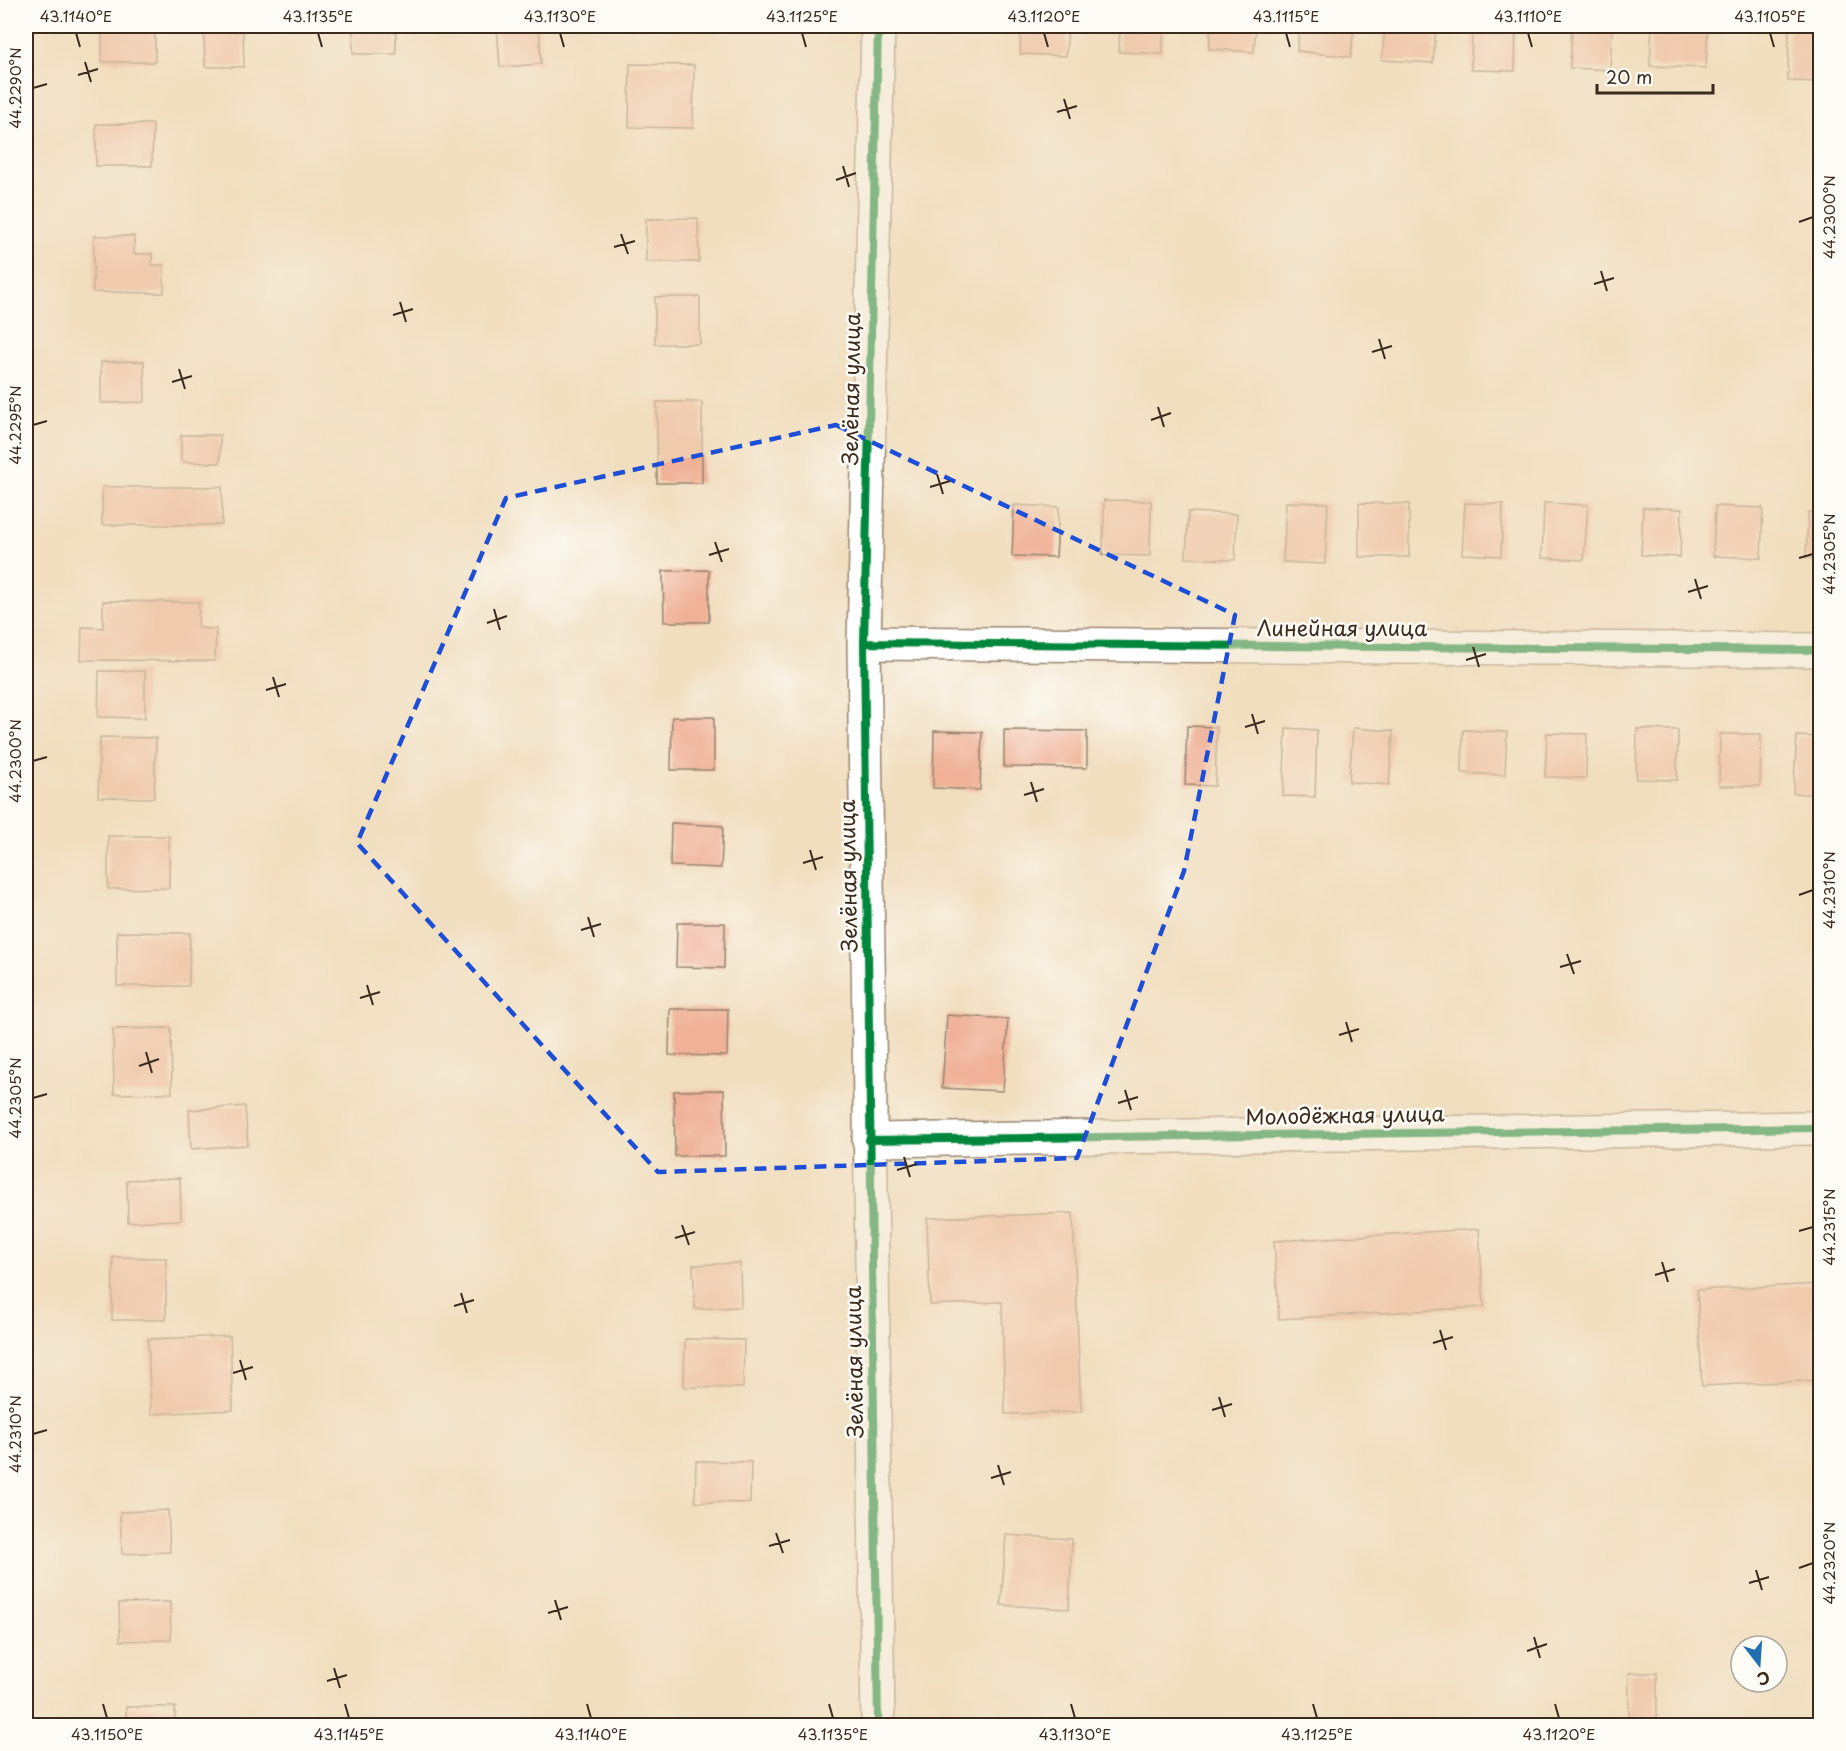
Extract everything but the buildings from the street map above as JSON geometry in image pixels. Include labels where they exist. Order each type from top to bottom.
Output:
[{"type":"street","name":"Зелёная улица","points":[[878,26],[864,643],[878,1725]]},
{"type":"street","name":"Линейная улица","points":[[864,643],[1821,650]]},
{"type":"street","name":"Молодёжная улица","points":[[869,1140],[1821,1128]]},
{"type":"highlighted area","points":[[836,425],[1235,615],[1184,871],[1077,1158],[658,1172],[357,843],[506,498]]},
{"type":"cycle path","points":[[878,26],[864,643],[878,1726]]},
{"type":"cycle path","points":[[864,643],[1820,650]]},
{"type":"cycle path","points":[[869,1140],[1820,1128]]}]
